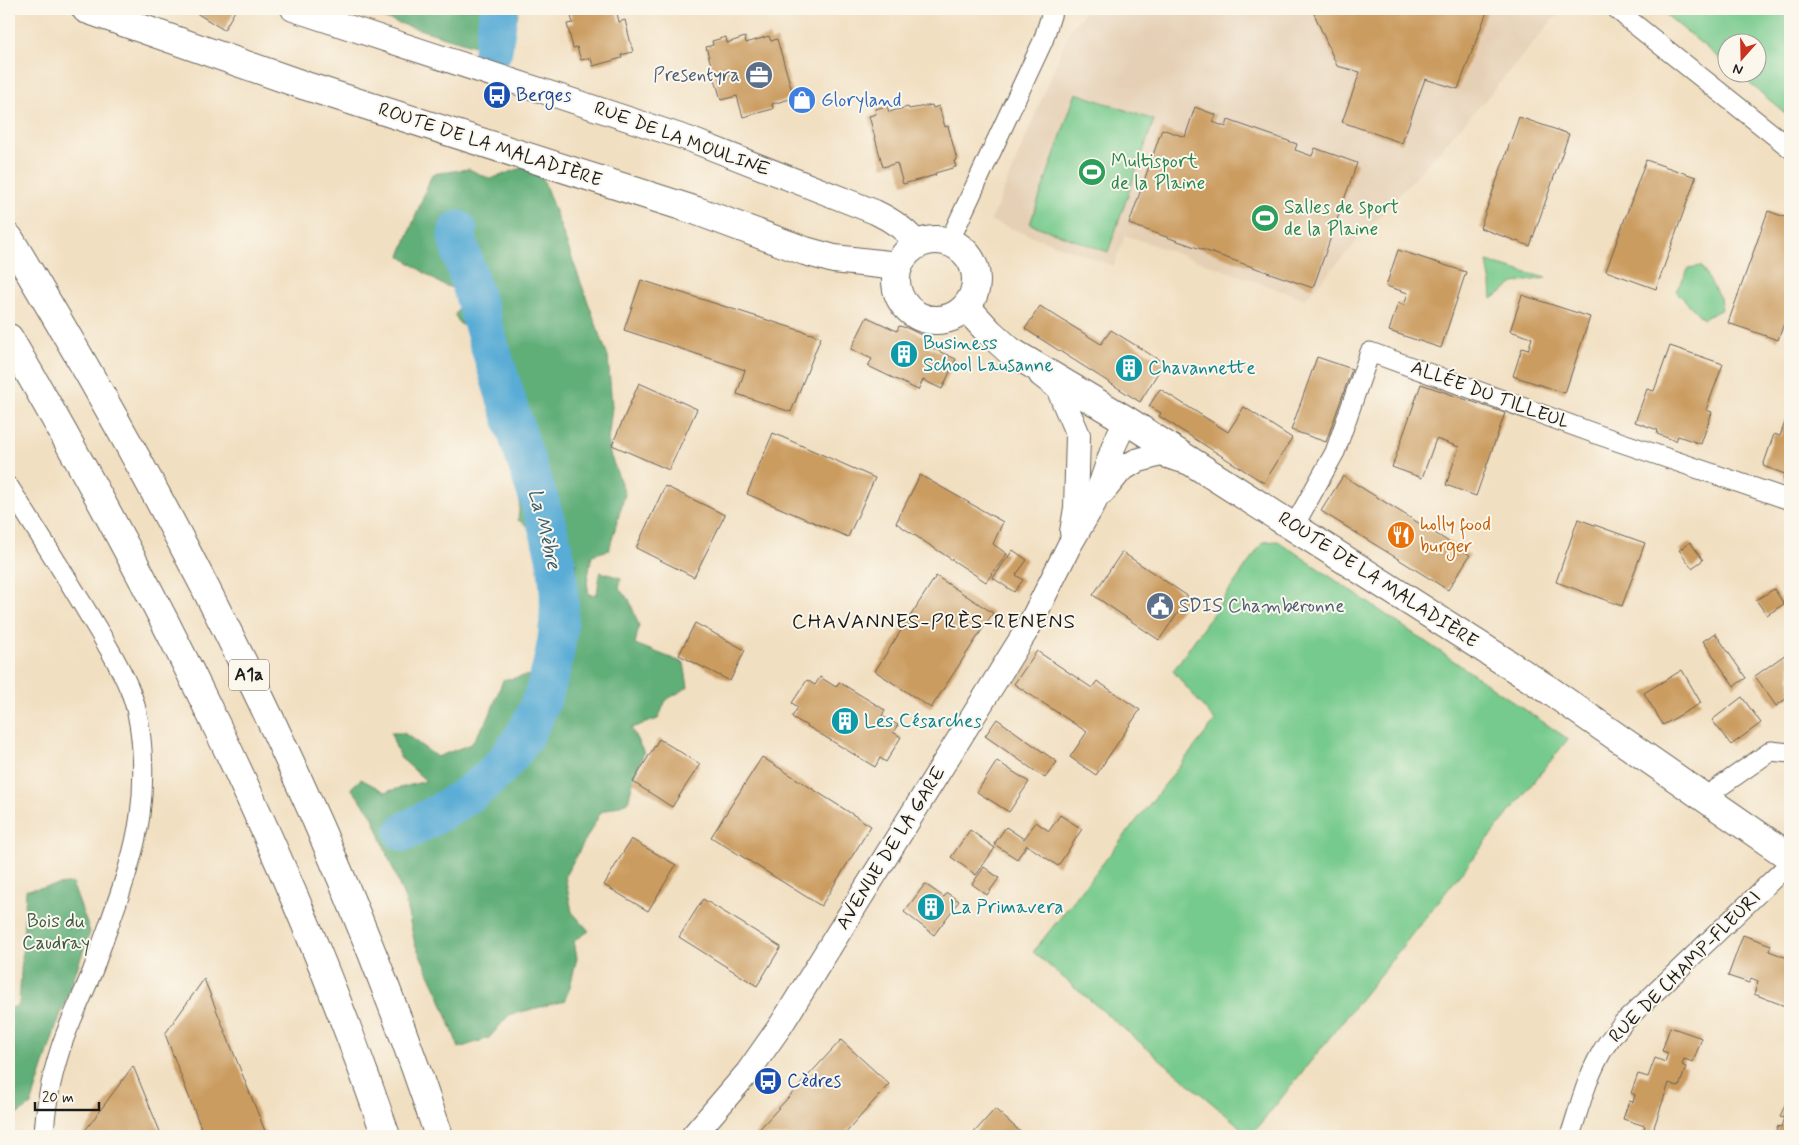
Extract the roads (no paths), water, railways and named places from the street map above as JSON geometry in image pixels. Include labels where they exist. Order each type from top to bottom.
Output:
[{"type":"main road","name":"ROUTE DE LA MALADIÈRE","points":[[86,9],[306,86],[679,205],[805,251],[834,259],[898,266]]},
{"type":"main road","name":"A1a","points":[[9,238],[126,440],[220,618],[269,718],[348,894],[396,1015],[439,1136]]},
{"type":"main road","points":[[934,240],[949,242],[967,255],[972,263],[976,283],[966,307],[945,318],[935,319],[915,314],[907,308],[897,289],[896,278],[898,266],[905,254],[917,244],[934,240]]},
{"type":"main road","name":"ROUTE DE LA MALADIÈRE","points":[[966,307],[1010,351],[1198,465],[1550,690],[1790,857]]},
{"type":"main road","name":"A1a","points":[[9,338],[137,566],[226,745],[304,919],[339,1006],[386,1136]]},
{"type":"street","name":"RUE DE LA MOULINE","points":[[293,9],[689,139],[875,212],[900,227],[917,244]]},
{"type":"street","points":[[949,242],[1043,41],[1053,9]]},
{"type":"street","points":[[1617,9],[1790,148]]},
{"type":"street","name":"AVENUE DE LA GARE","points":[[1010,351],[1058,388],[1078,434],[1076,508],[1069,546]]},
{"type":"street","name":"ALLÉE DU TILLEUL","points":[[1294,526],[1335,452],[1370,352],[1599,435],[1790,500]]},
{"type":"street","name":"AVENUE DE LA GARE","points":[[693,1136],[748,1072],[781,1025],[1028,628],[1069,546],[1094,503],[1126,420]]},
{"type":"street","name":"AVENUE DE LA GARE","points":[[1094,503],[1121,470],[1136,461],[1161,454],[1198,465]]},
{"type":"street","points":[[9,487],[104,639],[130,689],[141,742],[143,775],[140,816],[129,862],[93,969],[61,1048],[44,1136]]},
{"type":"street","points":[[1705,797],[1771,751],[1788,748]]},
{"type":"street","name":"RUE DE CHAMP-FLEURI","points":[[1570,1136],[1590,1079],[1610,1039],[1623,1023],[1790,863]]},
{"type":"waterway","name":"La Mèbre","points":[[493,50],[499,9]]},
{"type":"waterway","name":"La Mèbre","points":[[404,832],[438,814],[470,793],[490,777],[510,755],[527,731],[540,704],[550,675],[556,646],[559,616],[559,586],[549,531],[460,249],[457,236],[458,230]]},
{"type":"place","name":"Presentyra","points":[[759,75]]},
{"type":"place","name":"Berges","points":[[497,95]]},
{"type":"place","name":"Gloryland","points":[[802,100]]},
{"type":"place","name":"Multisport de la Plaine","points":[[1092,172]]},
{"type":"place","name":"Salles de sport de la Plaine","points":[[1265,218]]},
{"type":"place","name":"Business School Lausanne","points":[[904,354]]},
{"type":"place","name":"Chavannette","points":[[1129,368]]},
{"type":"place","name":"holly food burger","points":[[1401,535]]},
{"type":"place","name":"SDIS Chamberonne","points":[[1160,606]]},
{"type":"place","name":"Les Césarches","points":[[845,721]]},
{"type":"place","name":"La Primavera","points":[[931,907]]},
{"type":"place","name":"Cèdres","points":[[768,1081]]},
{"type":"district","name":"CHAVANNES-PRÈS-RENENS","points":[[934,622]]},
{"type":"park label","name":"Bois du Caudray","points":[[56,932]]}]
